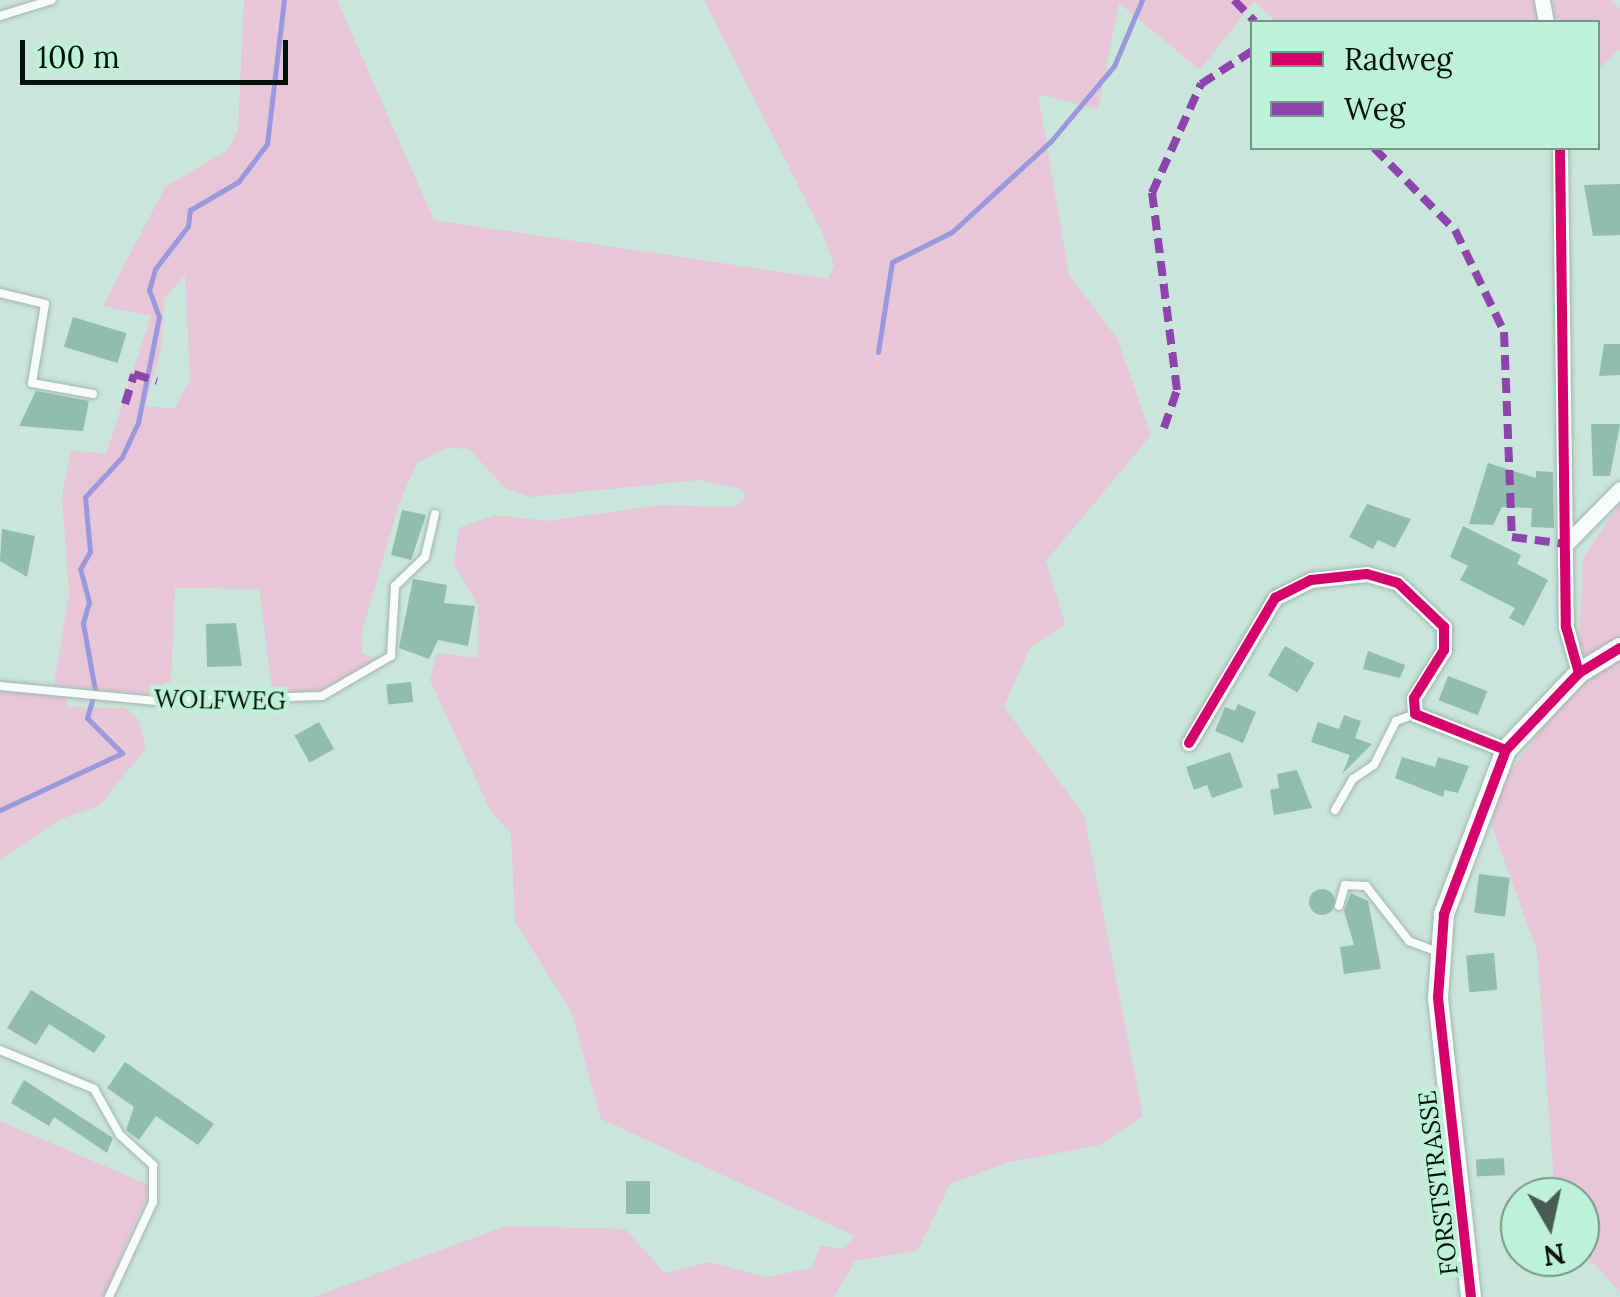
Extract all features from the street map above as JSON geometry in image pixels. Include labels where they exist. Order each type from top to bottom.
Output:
[{"type":"street","points":[[1560,150],[1566,627],[1580,673]]},
{"type":"street","points":[[1566,544],[1620,488]]},
{"type":"street","points":[[1189,744],[1274,598],[1311,580],[1382,575],[1444,627],[1444,650],[1414,698],[1414,714],[1506,750]]},
{"type":"street","name":"FORSTSTRASSE","points":[[1471,1297],[1438,952],[1452,882],[1506,750],[1580,673],[1620,648]]},
{"type":"lane","points":[[0,16],[52,0]]},
{"type":"lane","points":[[0,292],[45,304],[32,383],[93,394]]},
{"type":"lane","name":"WOLFWEG","points":[[0,686],[88,695],[300,701],[352,682],[392,656],[395,586],[425,557],[435,514]]},
{"type":"lane","points":[[1334,810],[1353,779],[1374,765],[1396,721],[1414,714]]},
{"type":"lane","points":[[1339,906],[1345,885],[1366,886],[1409,941],[1438,952]]},
{"type":"lane","points":[[0,1050],[94,1089],[120,1135],[153,1165],[152,1202],[110,1297]]},
{"type":"shaded area","points":[[244,0],[337,0],[434,220],[828,279],[834,266],[823,234],[704,0],[1611,0],[1620,9],[1620,49],[1600,67],[1600,20],[1274,20],[1254,1],[1200,70],[1119,3],[1098,109],[1038,94],[1069,275],[1117,338],[1151,435],[1046,561],[1065,624],[1029,649],[1004,707],[1084,815],[1143,1116],[1100,1145],[1009,1162],[950,1184],[917,1251],[855,1261],[834,1297],[313,1297],[506,1226],[625,1229],[665,1273],[710,1262],[765,1277],[812,1268],[820,1246],[843,1249],[855,1236],[601,1119],[572,1013],[515,922],[511,833],[490,810],[430,680],[437,653],[478,658],[478,606],[454,564],[459,528],[495,515],[547,521],[661,505],[735,507],[746,496],[741,489],[699,480],[531,497],[506,489],[469,449],[446,448],[417,463],[399,503],[362,632],[362,653],[378,661],[321,690],[273,696],[259,589],[175,588],[171,681],[156,695],[54,685],[69,594],[62,495],[71,450],[106,454],[151,316],[103,306],[165,187],[226,151],[238,131]],"holes":[[[185,275],[190,380],[174,409],[145,406],[162,346],[164,299]]]},
{"type":"shaded area","points":[[1620,503],[1620,1292],[1600,1270],[1600,1177],[1554,1177],[1537,951],[1493,829],[1491,796],[1561,705],[1578,668],[1583,558]]},
{"type":"shaded area","points":[[0,690],[65,696],[67,707],[125,708],[139,720],[146,748],[99,806],[61,819],[0,860]]},
{"type":"shaded area","points":[[0,1121],[151,1186],[104,1297],[0,1297]]},
{"type":"building","points":[[1620,184],[1620,235],[1593,236],[1584,185]]},
{"type":"building","points":[[73,317],[127,333],[117,363],[64,347]]},
{"type":"building","points":[[1604,344],[1620,344],[1620,375],[1599,376]]},
{"type":"building","points":[[36,391],[89,401],[83,431],[19,426]]},
{"type":"building","points":[[1591,424],[1620,424],[1610,476],[1593,476]]},
{"type":"building","points":[[1488,463],[1536,478],[1536,471],[1553,472],[1554,528],[1531,527],[1532,508],[1502,507],[1493,525],[1469,524]]},
{"type":"building","points":[[1367,504],[1411,519],[1395,548],[1378,540],[1373,549],[1349,537]]},
{"type":"building","points":[[402,510],[426,515],[411,560],[391,555]]},
{"type":"building","points":[[1463,526],[1521,555],[1517,564],[1548,580],[1524,626],[1509,618],[1515,608],[1460,580],[1468,566],[1450,557]]},
{"type":"building","points":[[2,529],[35,536],[27,577],[0,561]]},
{"type":"building","points":[[413,579],[447,585],[444,603],[475,606],[468,646],[438,640],[429,659],[399,648]]},
{"type":"building","points":[[236,623],[242,666],[207,667],[206,624]]},
{"type":"building","points":[[1285,646],[1314,663],[1297,692],[1268,675]]},
{"type":"building","points":[[1368,651],[1405,665],[1400,678],[1363,669]]},
{"type":"building","points":[[1448,676],[1487,691],[1478,715],[1439,700]]},
{"type":"building","points":[[411,682],[413,702],[388,705],[386,685]]},
{"type":"building","points":[[1238,704],[1256,712],[1243,743],[1215,731],[1225,707],[1235,711]]},
{"type":"building","points":[[1344,715],[1361,721],[1355,738],[1372,744],[1342,774],[1350,755],[1311,742],[1318,722],[1339,729]]},
{"type":"building","points":[[319,722],[334,749],[310,763],[295,736]]},
{"type":"building","points":[[1230,752],[1243,787],[1212,798],[1207,785],[1194,790],[1186,767]]},
{"type":"building","points":[[1402,757],[1435,767],[1438,757],[1469,766],[1458,793],[1445,790],[1443,797],[1395,778]]},
{"type":"building","points":[[1297,770],[1312,808],[1274,815],[1270,790],[1279,788],[1277,774]]},
{"type":"building","points":[[1479,874],[1510,878],[1505,916],[1474,913]]},
{"type":"building","points":[[1322,889],[1331,893],[1335,902],[1331,911],[1322,915],[1313,911],[1309,902],[1313,893]]},
{"type":"building","points":[[1351,893],[1368,901],[1381,969],[1344,974],[1340,947],[1354,945],[1344,911]]},
{"type":"building","points":[[1494,953],[1497,990],[1469,992],[1466,955]]},
{"type":"building","points":[[31,990],[106,1036],[94,1053],[49,1024],[36,1045],[7,1028]]},
{"type":"building","points":[[125,1062],[214,1124],[198,1145],[156,1116],[139,1140],[126,1130],[134,1107],[107,1088]]},
{"type":"building","points":[[24,1080],[113,1138],[107,1153],[54,1117],[49,1126],[11,1103]]},
{"type":"building","points":[[1504,1158],[1505,1175],[1477,1176],[1476,1159]]},
{"type":"building","points":[[626,1181],[650,1181],[650,1214],[626,1214]]},
{"type":"waterway","points":[[0,810],[122,753],[87,718],[95,690],[83,623],[89,602],[80,569],[90,552],[85,497],[122,457],[138,423],[159,317],[149,290],[155,269],[188,226],[190,210],[238,182],[267,144],[284,0]]},
{"type":"waterway","points":[[878,352],[892,262],[952,232],[1051,141],[1114,66],[1142,0]]},
{"type":"marked path","points":[[1234,0],[1253,20]]},
{"type":"marked path","points":[[1164,428],[1177,390],[1152,193],[1201,84],[1250,52]]},
{"type":"marked path","points":[[1376,150],[1455,230],[1504,332],[1512,537],[1566,544]]},
{"type":"marked path","points":[[125,404],[134,374],[157,381]]},
{"type":"cycle path","points":[[1560,150],[1566,627],[1579,673]]},
{"type":"cycle path","points":[[1189,743],[1275,598],[1311,580],[1367,574],[1398,583],[1444,627],[1444,650],[1414,698],[1415,714],[1506,750]]},
{"type":"cycle path","points":[[1471,1297],[1438,998],[1444,914],[1506,750],[1579,673],[1620,648]]}]
